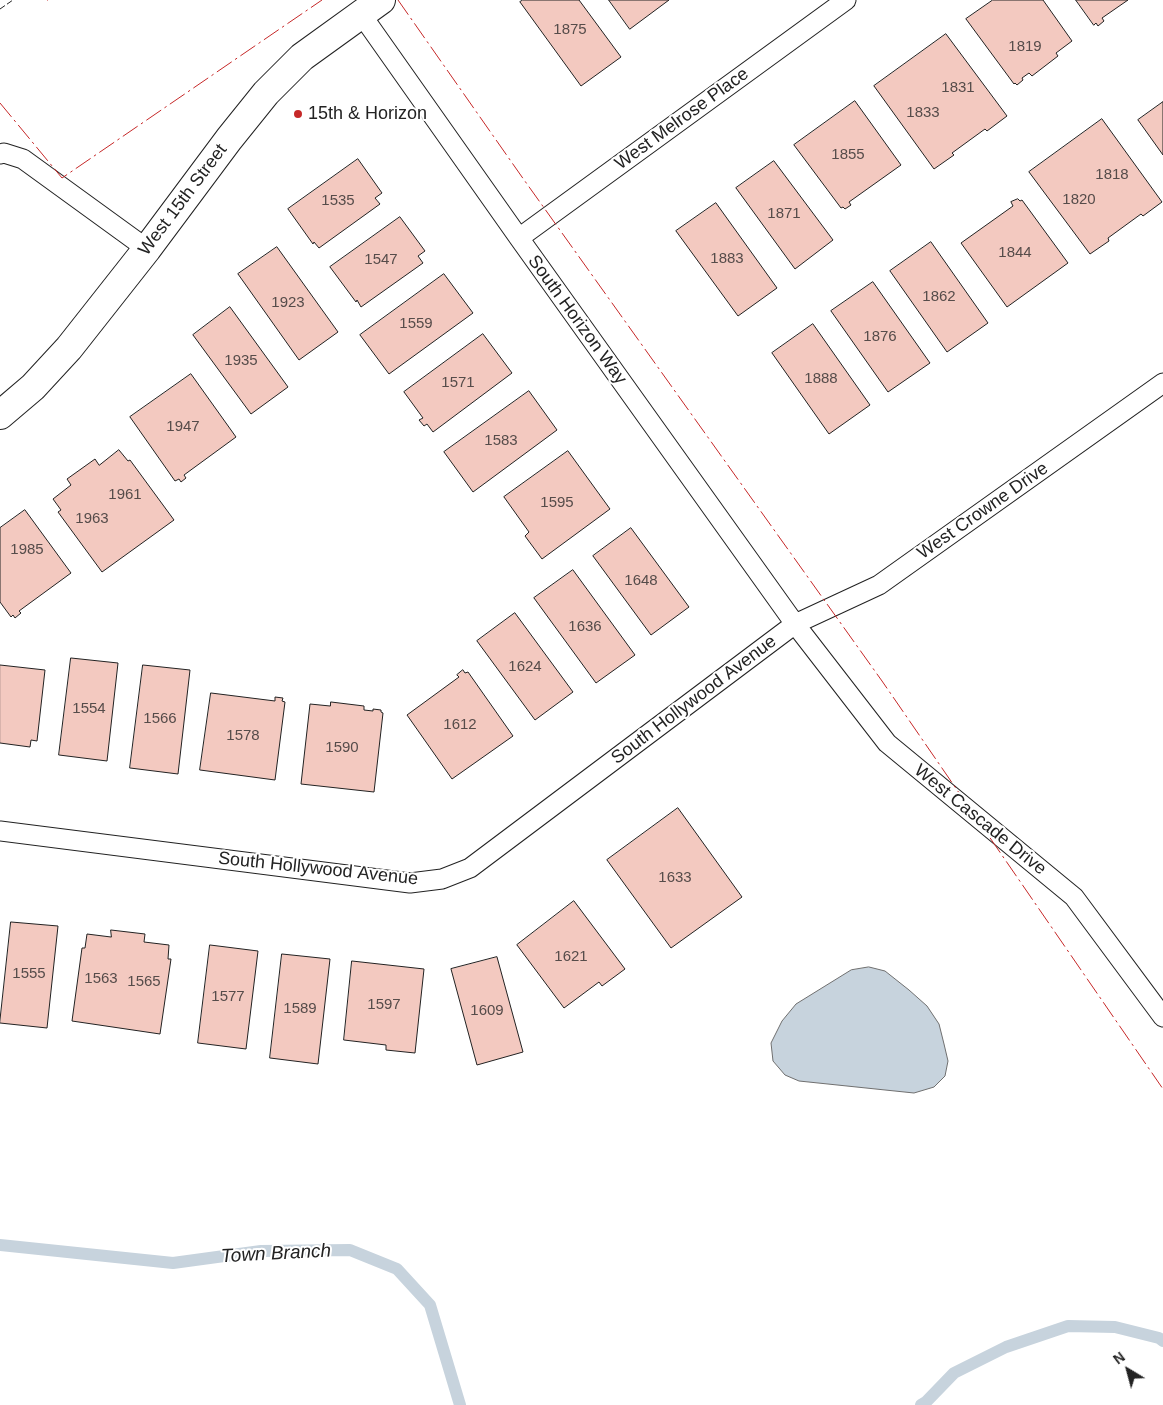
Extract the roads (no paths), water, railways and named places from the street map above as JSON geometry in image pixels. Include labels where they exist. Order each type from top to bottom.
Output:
[{"type":"street","name":"West 15th Street","points":[[0,415],[33,387],[69,348],[266,93],[302,57],[371,7]]},
{"type":"lane","name":"West Melrose Place","points":[[519,238],[846,0]]},
{"type":"lane","name":"South Horizon Way","points":[[371,7],[519,238],[795,624]]},
{"type":"lane","points":[[0,154],[4,153],[22,159],[147,249]]},
{"type":"lane","name":"West Crowne Drive","points":[[795,624],[879,585],[1163,383]]},
{"type":"lane","name":"South Hollywood Avenue","points":[[0,831],[410,882],[442,879],[470,868],[795,624]]},
{"type":"lane","name":"West Cascade Drive","points":[[795,624],[887,743],[1074,897],[1163,1017]]},
{"type":"waterway","name":"Town Branch","points":[[0,1245],[173,1263],[261,1251],[350,1250],[397,1269],[430,1305],[460,1405]]},
{"type":"waterway","name":"Town Branch","points":[[921,1405],[954,1373],[1006,1347],[1068,1326],[1115,1327],[1159,1338],[1163,1341]]},
{"type":"place","name":"15th & Horizon","points":[[298,114]]}]
